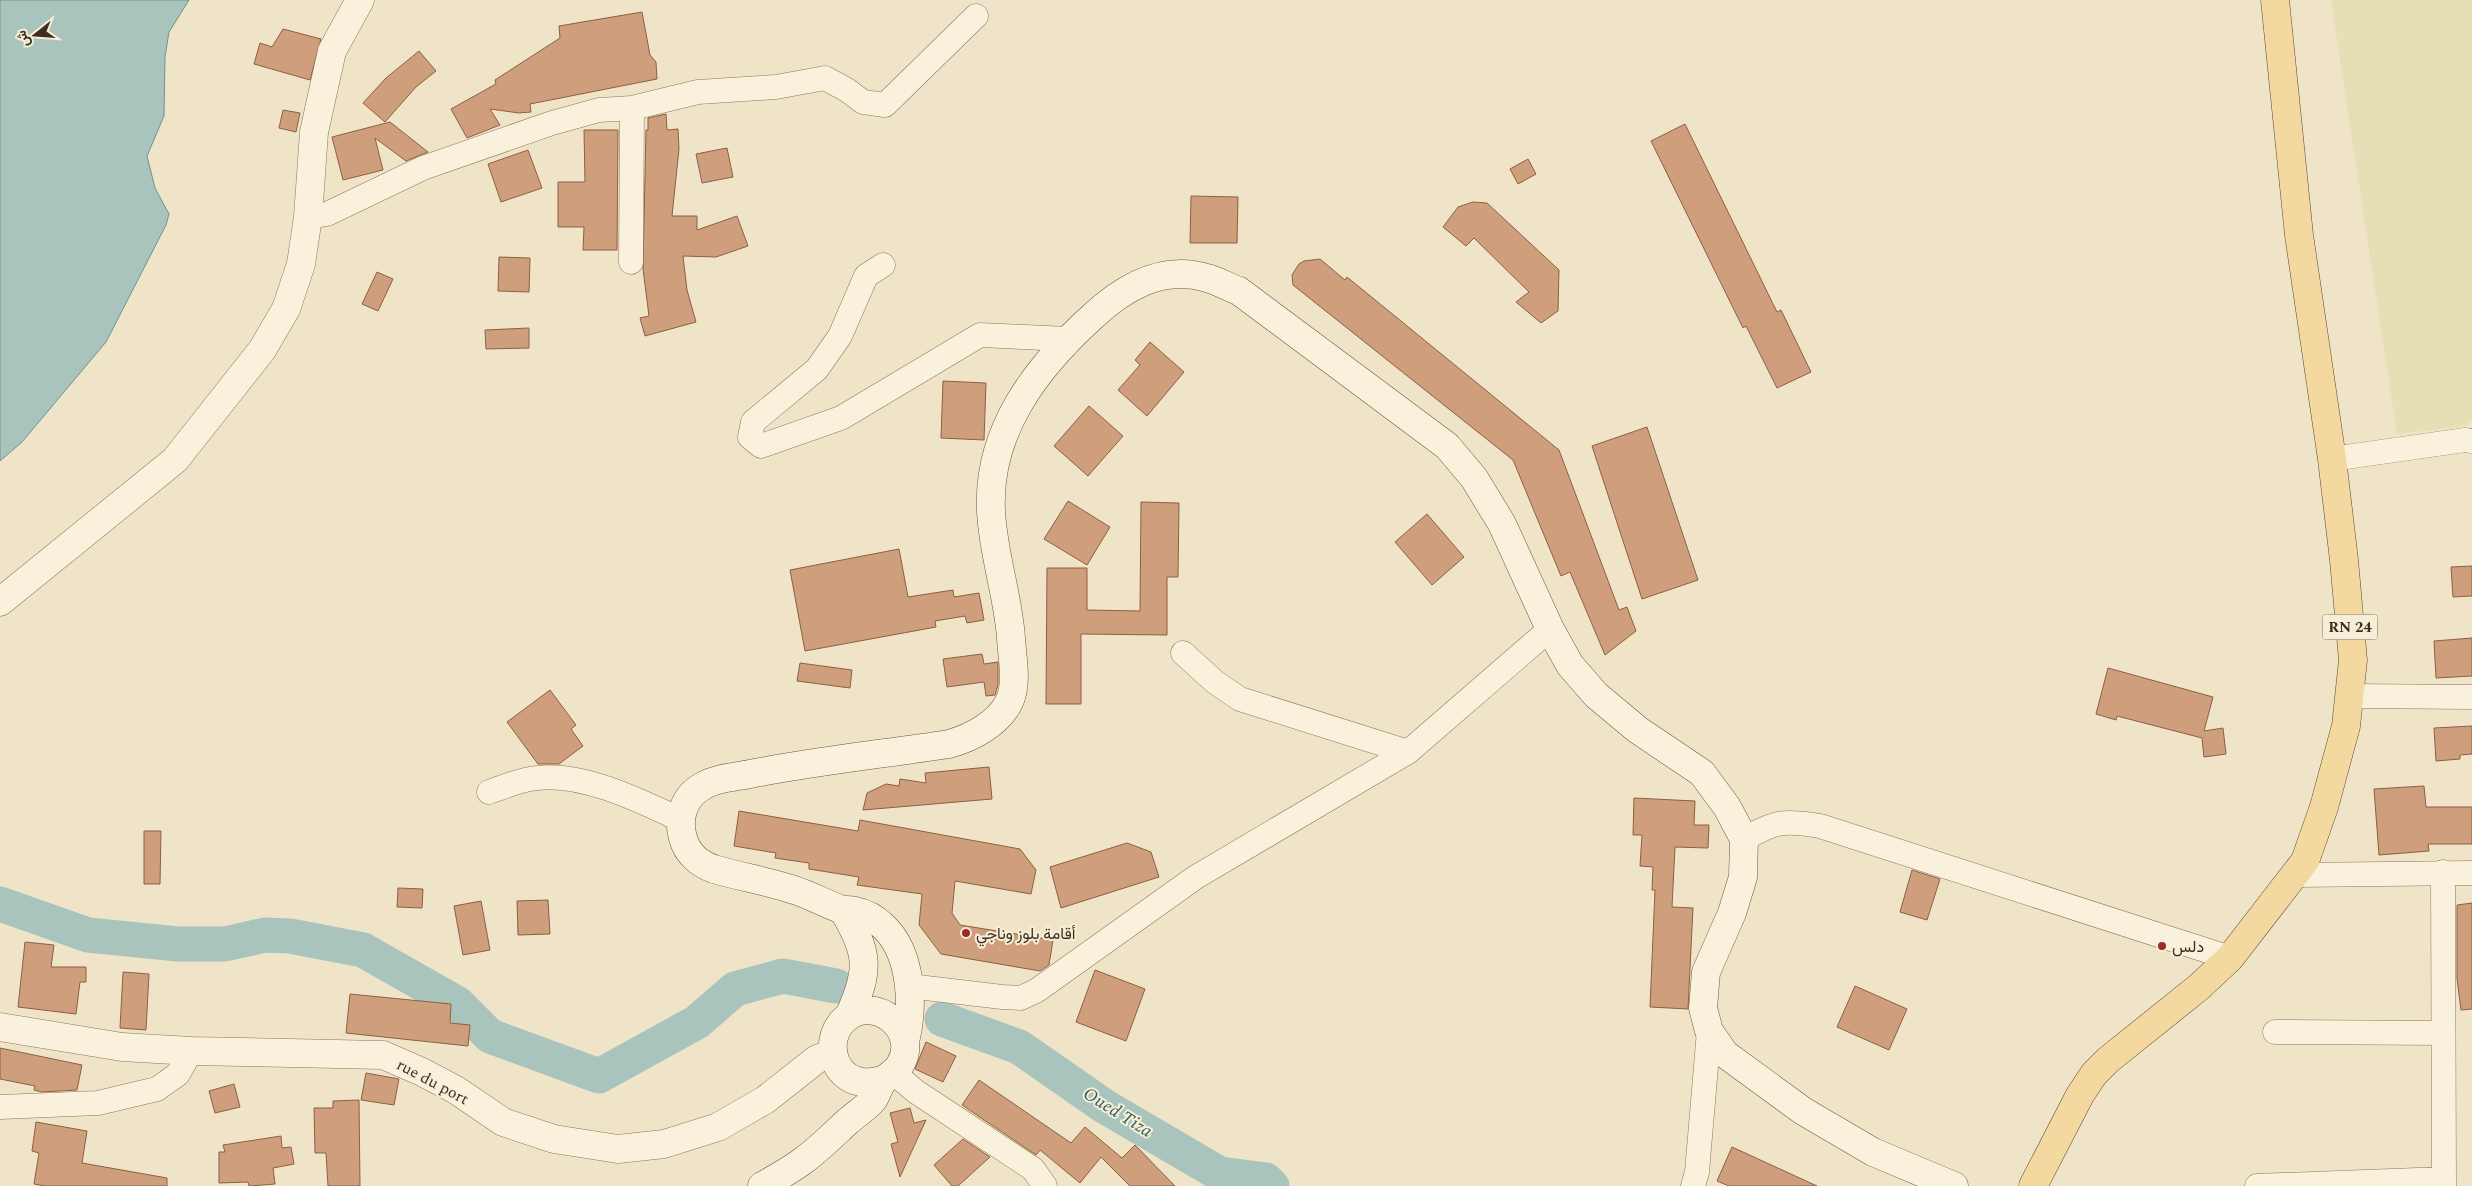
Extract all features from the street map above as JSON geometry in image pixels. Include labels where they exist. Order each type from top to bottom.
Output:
[{"type":"main road","points":[[0,602],[174,460],[262,350],[286,309],[301,264],[308,217],[314,132],[332,51],[360,0]]},
{"type":"main road","name":"RN 24","points":[[2033,1186],[2080,1095],[2094,1074],[2108,1060],[2199,987],[2230,958],[2305,861],[2324,807],[2346,726],[2351,696],[2353,660],[2332,459],[2299,235],[2275,0]]},
{"type":"main road","points":[[762,1186],[803,1161],[873,1100],[905,1053],[905,1042],[910,1021],[908,986],[903,958],[893,937],[884,926],[871,916],[853,910],[843,910],[794,890],[703,864],[688,850],[683,841],[681,820],[683,810],[694,792],[711,782],[770,770],[949,744],[970,738],[995,718],[1010,701],[1013,669],[1010,628],[991,511],[993,465],[1004,430],[1027,388],[1068,339],[1106,304],[1145,279],[1176,275],[1206,277],[1239,291],[1447,446],[1474,478],[1502,524],[1550,629],[1570,665],[1596,696],[1638,730],[1702,773],[1727,807],[1744,839],[1743,877],[1735,904],[1706,972],[1703,1008],[1709,1031],[1725,1054],[1804,1111],[1873,1152],[1954,1186]]},
{"type":"main road","points":[[843,910],[854,928],[863,954],[865,972],[858,995],[848,1016],[835,1032],[838,1063],[851,1097],[847,1122]]},
{"type":"main road","points":[[848,1016],[862,1010],[877,1010],[890,1017],[900,1028],[905,1042]]},
{"type":"main road","name":"rue du port","points":[[0,1027],[122,1047],[191,1051],[383,1055],[422,1072],[456,1090],[503,1122],[554,1138],[618,1149],[664,1144],[718,1127],[765,1100],[817,1059],[838,1063]]},
{"type":"main road","points":[[838,1063],[855,1081],[869,1083],[888,1077]]},
{"type":"main road","name":"RN 24","points":[[2047,1186],[2052,1152]]},
{"type":"street","points":[[308,217],[327,214],[423,168],[552,123],[599,110],[632,108],[698,92],[776,87],[825,78],[847,90],[863,102],[885,105],[976,16]]},
{"type":"street","points":[[631,262],[632,108]]},
{"type":"street","points":[[883,265],[866,276],[840,336],[817,369],[753,422],[750,437],[761,446],[840,418],[980,336],[1068,339]]},
{"type":"street","points":[[2332,459],[2465,440],[2472,441]]},
{"type":"street","points":[[908,986],[1022,998],[1036,991],[1196,877],[1408,752],[1550,629]]},
{"type":"street","points":[[1183,653],[1215,682],[1240,699],[1408,752]]},
{"type":"street","points":[[2351,696],[2472,697]]},
{"type":"street","points":[[489,792],[535,778],[558,776],[633,797],[681,820]]},
{"type":"street","points":[[1744,839],[1769,826],[1791,821],[1820,826],[2230,958]]},
{"type":"street","points":[[2257,1186],[2444,1182],[2443,872]]},
{"type":"street","points":[[2295,875],[2472,873]]},
{"type":"street","points":[[1693,1186],[1697,1172],[1709,1031]]},
{"type":"street","points":[[2274,1032],[2443,1033]]},
{"type":"street","points":[[0,1107],[98,1103],[157,1089],[178,1074],[191,1051]]},
{"type":"street","points":[[888,1077],[915,1091],[1033,1168],[1045,1186]]},
{"type":"shaded area","points":[[2331,0],[2472,0],[2472,421],[2465,426],[2397,434]]},
{"type":"water","points":[[0,0],[189,0],[169,32],[165,57],[164,116],[147,156],[155,188],[169,214],[166,225],[106,342],[22,442],[0,461]]},
{"type":"building","points":[[642,12],[650,55],[656,62],[657,79],[530,104],[531,112],[519,113],[490,109],[500,125],[467,138],[451,109],[496,84],[495,80],[560,38],[559,26]]},
{"type":"building","points":[[283,29],[321,39],[310,80],[254,64],[260,43],[272,47]]},
{"type":"building","points":[[419,51],[436,71],[416,87],[385,122],[363,103],[386,78]]},
{"type":"building","points":[[283,110],[300,113],[296,132],[279,128]]},
{"type":"building","points":[[666,114],[667,130],[678,129],[679,149],[672,216],[697,216],[697,230],[737,216],[748,246],[716,257],[683,256],[687,290],[696,322],[645,336],[640,318],[649,316],[643,269],[646,130],[648,130],[648,118]]},
{"type":"building","points":[[390,122],[428,152],[406,161],[375,138],[383,170],[343,180],[332,137]]},
{"type":"building","points":[[1685,124],[1777,312],[1781,310],[1811,372],[1777,388],[1746,326],[1743,328],[1651,141]]},
{"type":"building","points":[[584,130],[618,130],[617,250],[583,250],[584,227],[558,227],[558,182],[585,182]]},
{"type":"building","points":[[727,148],[733,177],[702,183],[696,154]]},
{"type":"building","points":[[528,150],[542,188],[501,202],[488,164]]},
{"type":"building","points":[[1528,159],[1536,174],[1518,184],[1510,169]]},
{"type":"building","points":[[1191,196],[1238,197],[1237,243],[1190,243]]},
{"type":"building","points":[[1473,202],[1487,203],[1559,270],[1558,311],[1541,323],[1516,302],[1529,292],[1474,238],[1466,246],[1443,227],[1458,207]]},
{"type":"building","points":[[499,257],[530,258],[529,292],[498,291]]},
{"type":"building","points":[[1320,259],[1345,280],[1347,277],[1559,450],[1619,610],[1627,607],[1636,631],[1605,655],[1570,572],[1561,576],[1513,460],[1293,285],[1292,275],[1299,264],[1304,261]]},
{"type":"building","points":[[377,272],[393,279],[378,311],[362,304]]},
{"type":"building","points":[[529,328],[529,348],[486,349],[485,330]]},
{"type":"building","points":[[1150,342],[1184,372],[1147,416],[1118,390],[1140,365],[1135,360]]},
{"type":"building","points":[[943,381],[986,383],[984,440],[941,438]]},
{"type":"building","points":[[1089,406],[1123,436],[1088,476],[1054,446]]},
{"type":"building","points":[[1647,427],[1698,580],[1642,599],[1592,446]]},
{"type":"building","points":[[1068,501],[1110,527],[1087,565],[1044,539]]},
{"type":"building","points":[[1141,502],[1179,503],[1178,577],[1167,577],[1167,635],[1081,634],[1081,704],[1046,704],[1047,568],[1087,568],[1087,610],[1140,611]]},
{"type":"building","points":[[1427,514],[1464,557],[1432,585],[1395,542]]},
{"type":"building","points":[[899,549],[908,597],[953,590],[954,597],[979,593],[984,620],[967,623],[965,616],[935,621],[936,627],[805,651],[790,570]]},
{"type":"building","points":[[2472,566],[2472,596],[2453,597],[2451,567]]},
{"type":"building","points":[[2472,638],[2472,676],[2436,678],[2434,641]]},
{"type":"building","points":[[982,654],[984,664],[998,662],[998,685],[995,695],[986,696],[984,682],[947,687],[943,659]]},
{"type":"building","points":[[800,663],[852,670],[850,688],[797,681]]},
{"type":"building","points":[[2108,668],[2213,697],[2204,731],[2223,728],[2226,754],[2204,757],[2202,738],[2117,716],[2116,720],[2096,714]]},
{"type":"building","points":[[550,690],[576,725],[571,729],[583,746],[559,764],[538,764],[507,722]]},
{"type":"building","points":[[2472,726],[2472,754],[2460,755],[2460,759],[2436,761],[2434,728]]},
{"type":"building","points":[[989,767],[992,799],[863,810],[867,793],[886,784],[899,786],[900,779],[926,783],[925,773]]},
{"type":"building","points":[[2424,786],[2426,807],[2472,807],[2472,844],[2428,844],[2429,851],[2379,855],[2374,789]]},
{"type":"building","points":[[1634,798],[1695,801],[1694,825],[1709,825],[1708,848],[1675,847],[1672,907],[1693,908],[1688,1009],[1650,1007],[1655,890],[1652,890],[1653,867],[1640,866],[1642,835],[1633,835]]},
{"type":"building","points":[[739,811],[858,831],[860,820],[1020,849],[1036,870],[1031,894],[955,881],[952,913],[960,925],[1053,940],[1049,965],[1040,971],[941,954],[919,925],[922,894],[857,885],[859,877],[809,869],[809,863],[775,858],[776,853],[734,846]]},
{"type":"building","points":[[144,831],[161,831],[160,884],[144,884]]},
{"type":"building","points":[[1127,843],[1151,852],[1159,877],[1061,908],[1050,867]]},
{"type":"building","points":[[1912,870],[1940,879],[1927,920],[1900,912]]},
{"type":"building","points":[[398,888],[423,889],[422,908],[397,907]]},
{"type":"building","points":[[548,900],[550,934],[518,935],[517,901]]},
{"type":"building","points":[[481,901],[490,950],[463,955],[454,906]]},
{"type":"building","points":[[2472,903],[2472,1009],[2461,1010],[2457,979],[2457,905]]},
{"type":"building","points":[[25,942],[54,945],[51,967],[86,967],[86,982],[80,982],[76,1014],[18,1007]]},
{"type":"building","points":[[1095,970],[1145,989],[1126,1041],[1076,1022]]},
{"type":"building","points":[[123,972],[149,974],[146,1030],[120,1028]]},
{"type":"building","points":[[1855,986],[1907,1009],[1889,1050],[1837,1027]]},
{"type":"building","points":[[350,994],[451,1004],[450,1023],[470,1025],[468,1046],[346,1033]]},
{"type":"building","points":[[926,1042],[956,1056],[943,1082],[915,1069]]},
{"type":"building","points":[[0,1048],[82,1065],[77,1090],[42,1092],[34,1090],[35,1086],[0,1079]]},
{"type":"building","points":[[366,1073],[399,1079],[394,1105],[361,1100]]},
{"type":"building","points":[[979,1080],[1071,1143],[1085,1127],[1122,1158],[1135,1145],[1175,1186],[1130,1186],[1101,1157],[1080,1183],[1040,1150],[1036,1155],[962,1105]]},
{"type":"building","points":[[234,1084],[240,1107],[215,1113],[209,1091]]},
{"type":"building","points":[[359,1100],[360,1186],[328,1186],[326,1153],[315,1153],[314,1108],[333,1108],[333,1101]]},
{"type":"building","points":[[910,1108],[914,1123],[926,1120],[900,1177],[891,1144],[898,1142],[890,1113]]},
{"type":"building","points":[[36,1122],[87,1131],[82,1163],[167,1178],[167,1186],[45,1186],[34,1184],[39,1153],[32,1151]]},
{"type":"building","points":[[281,1136],[282,1148],[291,1147],[294,1164],[273,1168],[275,1184],[249,1186],[248,1182],[219,1183],[219,1152],[225,1152],[223,1145]]},
{"type":"building","points":[[963,1139],[990,1157],[958,1186],[952,1186],[934,1165]]},
{"type":"building","points":[[1732,1147],[1817,1186],[1729,1186],[1717,1181]]},
{"type":"waterway","points":[[0,904],[88,935],[178,944],[225,944],[265,935],[290,936],[363,950],[458,1004],[490,1036],[599,1076],[697,1022],[735,989],[783,976],[836,986]]},
{"type":"waterway","name":"Oued Tiza","points":[[942,1019],[1019,1047],[1104,1106],[1220,1174],[1266,1180],[1272,1186]]},
{"type":"place","name":"أقامة بلوز وناجي","points":[[966,933]]},
{"type":"place","name":"دلس","points":[[2162,946]]}]
